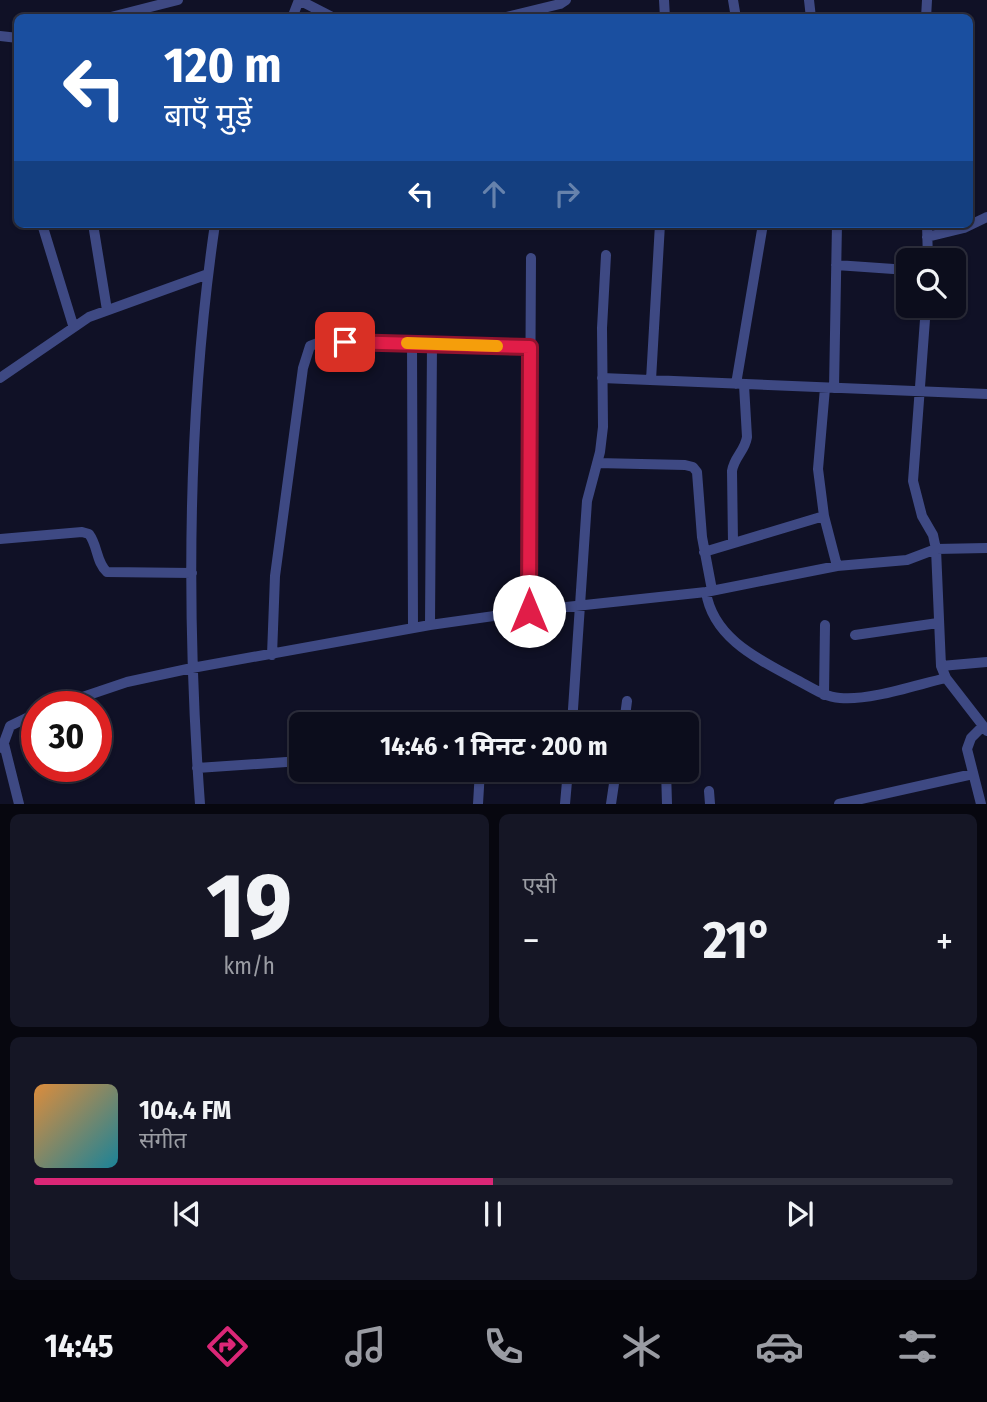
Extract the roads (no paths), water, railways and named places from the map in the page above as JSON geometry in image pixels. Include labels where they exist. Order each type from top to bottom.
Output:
[{"type":"street","points":[[123,14],[178,0]]},
{"type":"street","points":[[294,14],[299,0],[326,14]]},
{"type":"street","points":[[519,14],[560,4],[566,0]]},
{"type":"street","points":[[43,228],[74,325]]},
{"type":"street","points":[[94,228],[107,310]]},
{"type":"street","points":[[200,803],[192,668],[192,465],[214,228]]},
{"type":"street","points":[[651,380],[660,228]]},
{"type":"street","points":[[733,543],[732,471],[733,461],[746,446],[740,385],[761,228]]},
{"type":"street","points":[[837,228],[829,388],[818,469],[824,516],[837,566]]},
{"type":"street","points":[[927,228],[927,248]]},
{"type":"street","points":[[927,237],[964,228]]},
{"type":"street","points":[[573,712],[587,500],[603,427],[606,255]]},
{"type":"street","points":[[529,611],[531,258]]},
{"type":"street","points":[[836,265],[896,269]]},
{"type":"street","points":[[0,378],[74,325],[107,310],[208,274]]},
{"type":"street","points":[[925,318],[913,481],[915,497],[933,535],[936,549],[941,666],[946,678],[985,729],[968,743],[968,755],[981,803]]},
{"type":"street","points":[[272,655],[275,576],[305,354],[310,346],[323,341],[530,347]]},
{"type":"street","points":[[412,344],[413,628]]},
{"type":"street","points":[[430,625],[432,344]]},
{"type":"street","points":[[602,378],[987,394]]},
{"type":"street","points":[[413,457],[431,457]]},
{"type":"street","points":[[597,463],[693,467],[699,482],[711,614],[738,646],[757,659],[824,695],[838,698],[856,698],[946,678]]},
{"type":"street","points":[[704,552],[824,516]]},
{"type":"street","points":[[0,539],[89,534],[107,572],[192,573]]},
{"type":"street","points":[[100,691],[127,682],[192,668],[430,625],[709,591],[837,566],[899,562],[936,549],[987,548]]},
{"type":"street","points":[[855,635],[938,623]]},
{"type":"street","points":[[824,695],[825,625]]},
{"type":"street","points":[[941,666],[987,662]]},
{"type":"street","points":[[626,712],[627,701]]},
{"type":"street","points":[[19,803],[2,747],[10,726],[21,721]]},
{"type":"street","points":[[197,768],[289,762]]},
{"type":"street","points":[[839,803],[973,774]]},
{"type":"street","points":[[478,803],[479,782]]},
{"type":"street","points":[[565,803],[567,782]]},
{"type":"street","points":[[611,803],[614,782]]},
{"type":"street","points":[[666,782],[667,803]]},
{"type":"street","points":[[709,791],[710,803]]}]
